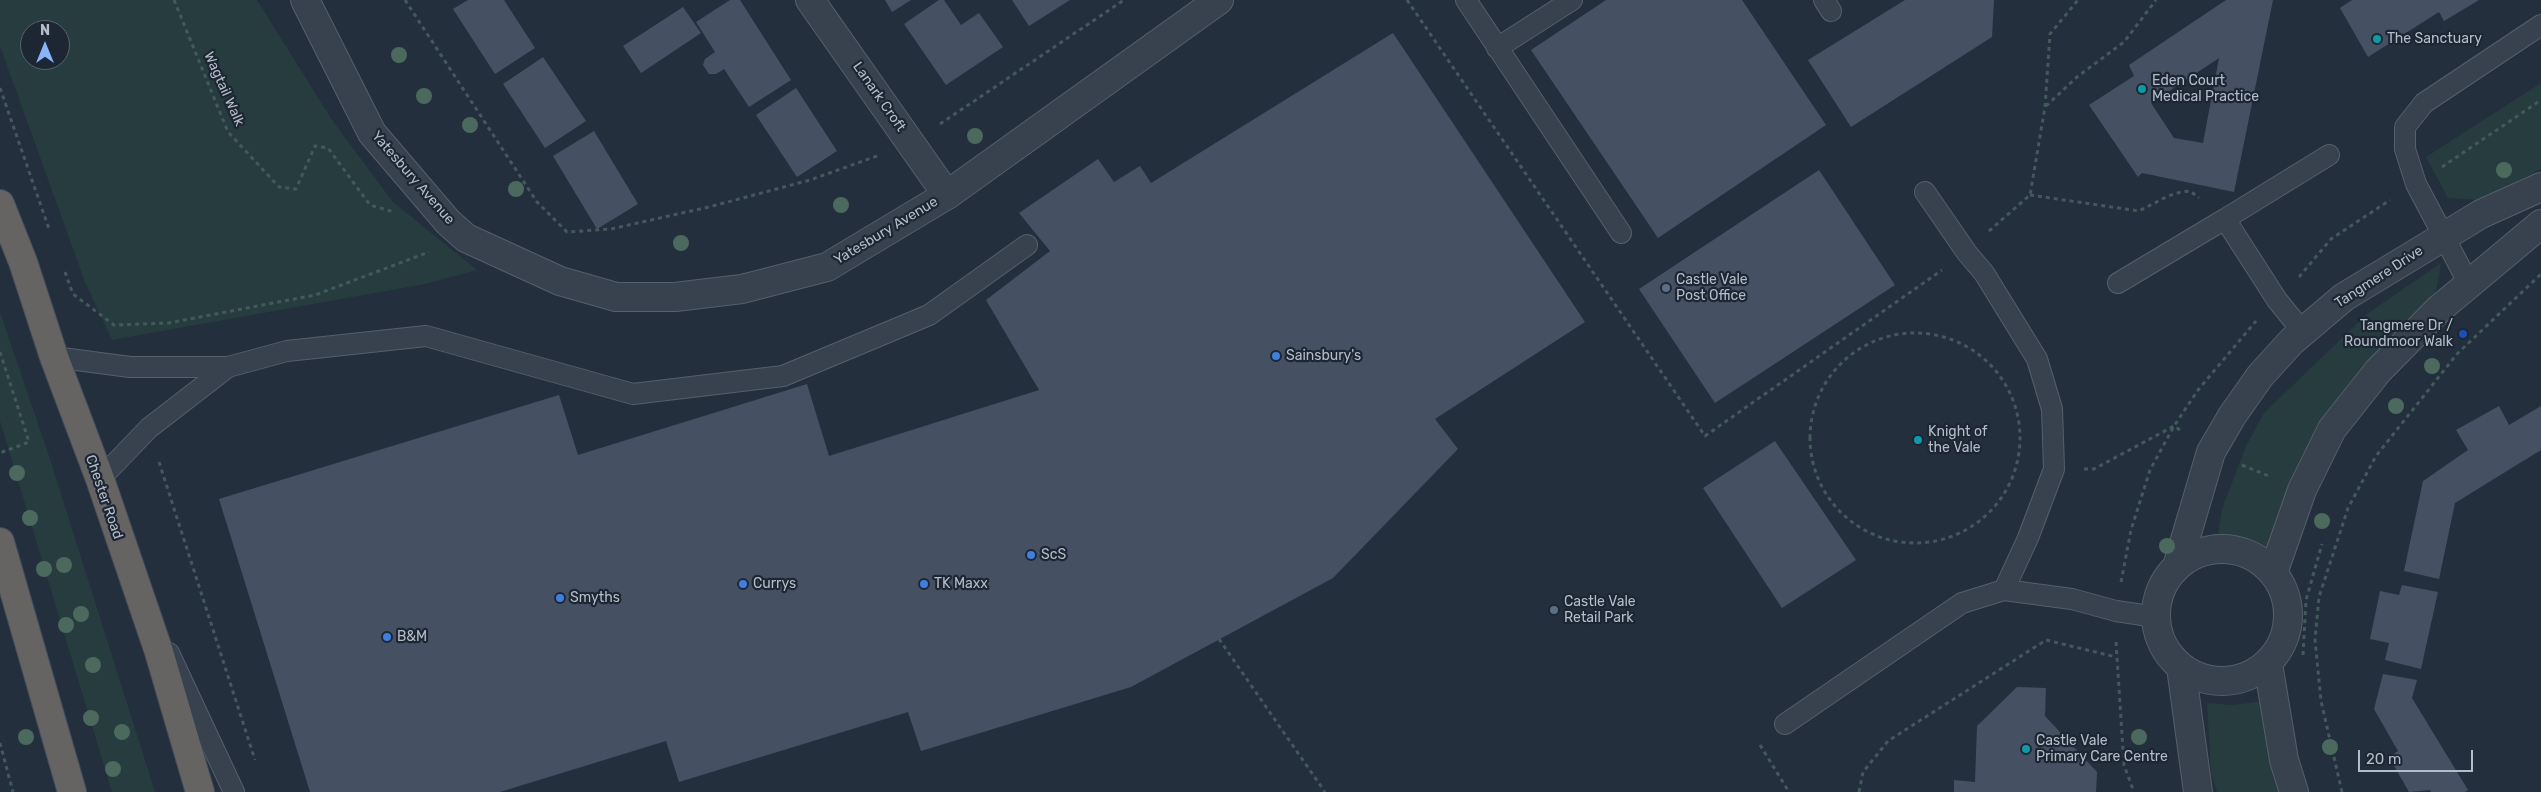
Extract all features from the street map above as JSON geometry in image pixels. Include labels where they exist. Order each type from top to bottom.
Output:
[{"type":"highway","name":"Chester Road","points":[[0,204],[23,262],[54,357],[100,479],[126,561],[159,652],[200,792]]},
{"type":"highway","points":[[0,542],[72,792]]},
{"type":"street","name":"Yatesbury Avenue","points":[[305,0],[372,133],[448,222],[466,238],[560,280],[616,297],[675,297],[742,289],[827,267],[947,194],[1219,0]]},
{"type":"street","name":"Lanark Croft","points":[[810,0],[947,194]]},
{"type":"street","name":"Tangmere Drive","points":[[2177,567],[2211,452],[2232,416],[2260,376],[2302,331],[2344,297],[2442,237],[2481,214],[2541,187]]},
{"type":"street","points":[[2273,573],[2302,490],[2332,429],[2378,371],[2438,310],[2541,224]]},
{"type":"street","points":[[2216,549],[2237,551],[2257,559],[2273,573],[2284,590],[2288,610],[2287,630],[2280,648],[2268,664],[2252,674],[2235,681],[2216,682],[2198,677],[2181,667],[2168,653],[2159,637],[2156,617],[2158,599],[2165,582],[2177,567],[2195,555],[2216,549]]},
{"type":"street","points":[[2268,664],[2284,760],[2294,792]]},
{"type":"street","points":[[2181,667],[2198,792]]},
{"type":"lane","points":[[1466,0],[1621,233]]},
{"type":"lane","points":[[1497,48],[1572,0]]},
{"type":"lane","points":[[2469,284],[2442,237],[2416,184],[2405,149],[2404,127],[2424,104],[2541,25]]},
{"type":"lane","points":[[2118,283],[2329,155]]},
{"type":"lane","points":[[1925,192],[1967,253],[1984,273],[2037,360],[2052,409],[2054,468],[2028,538],[2004,590]]},
{"type":"lane","points":[[2225,219],[2277,300],[2302,331]]},
{"type":"lane","points":[[54,357],[130,367],[228,367],[287,351],[426,336],[634,394],[783,376],[929,314],[1027,245]]},
{"type":"lane","points":[[100,479],[148,428],[228,367]]},
{"type":"lane","points":[[126,561],[234,792]]},
{"type":"lane","points":[[1785,724],[1962,603],[2004,590],[2072,599],[2116,611],[2156,617]]},
{"type":"path","name":"Wagtail Walk","points":[[174,0],[228,132],[279,187],[296,189],[315,146],[328,148],[370,205],[398,213]]},
{"type":"path","points":[[405,0],[537,202],[566,232],[611,229],[709,207],[810,180],[912,143],[1124,0]]},
{"type":"path","points":[[1407,0],[1705,436],[1967,253],[1994,225],[2030,195],[2045,107],[2050,34],[2078,0]]},
{"type":"path","points":[[2045,107],[2077,76],[2124,42],[2156,0]]},
{"type":"path","points":[[0,88],[51,235]]},
{"type":"path","points":[[2030,195],[2139,211],[2168,196],[2190,191],[2225,219]]},
{"type":"path","points":[[114,326],[169,323],[315,295],[466,238]]},
{"type":"path","points":[[64,269],[73,294],[114,326],[130,367]]},
{"type":"path","points":[[2342,792],[2321,701],[2315,640],[2319,597],[2348,508],[2376,456],[2457,354],[2541,274]]},
{"type":"path","points":[[1929,332],[1962,343],[1990,363],[2010,392],[2020,425],[2019,460],[2006,492],[1983,519],[1953,536],[1919,544],[1884,539],[1853,523],[1828,499],[1813,467],[1809,433],[1814,407],[1816,399],[1834,368],[1861,346],[1894,334],[1929,332]]},
{"type":"path","points":[[0,352],[29,442],[0,453]]},
{"type":"path","points":[[2054,468],[2094,469],[2174,426],[2211,452],[2302,490]]},
{"type":"path","points":[[148,428],[256,764]]},
{"type":"path","points":[[2303,657],[2306,600],[2322,543]]},
{"type":"path","points":[[1219,639],[1325,792]]},
{"type":"path","points":[[1859,792],[1863,772],[1888,741],[2046,640],[2116,656],[2124,765],[2134,792]]},
{"type":"path","points":[[0,743],[13,792]]},
{"type":"path","points":[[1760,745],[1789,792]]},
{"type":"green space","points":[[0,0],[257,0],[332,120],[393,202],[477,270],[425,284],[112,340],[85,282],[0,46]]},
{"type":"green space","points":[[2541,83],[2541,169],[2480,200],[2448,198],[2426,157]]},
{"type":"green space","points":[[2441,263],[2435,297],[2360,369],[2311,444],[2269,552],[2235,537],[2218,535],[2222,509],[2246,446],[2264,413],[2367,314]]},
{"type":"green space","points":[[0,312],[49,456],[155,792],[112,792],[0,421]]},
{"type":"green space","points":[[2265,701],[2284,792],[2217,792],[2211,773],[2207,703],[2232,705]]},
{"type":"building","points":[[468,0],[504,0],[535,48],[495,74],[453,9]]},
{"type":"building","points":[[730,0],[740,0],[791,80],[749,107],[724,69],[716,74],[709,74],[703,65],[705,59],[715,52],[696,22]]},
{"type":"building","points":[[885,0],[911,0],[892,12]]},
{"type":"building","points":[[939,0],[944,0],[961,25],[979,13],[1003,47],[946,85],[904,24]]},
{"type":"building","points":[[1012,0],[1070,0],[1029,26]]},
{"type":"building","points":[[1606,0],[1742,0],[1826,125],[1658,238],[1531,50]]},
{"type":"building","points":[[1905,0],[1994,0],[1992,37],[1851,127],[1808,60]]},
{"type":"building","name":"Eden Court Medical Practice","points":[[2226,0],[2273,0],[2234,192],[2142,173],[2138,177],[2089,105],[2134,76],[2129,65]],"holes":[[[2219,58],[2203,143],[2174,138],[2151,103]]]},
{"type":"building","name":"The Sanctuary","points":[[2352,0],[2479,0],[2444,21],[2439,12],[2368,57],[2340,8]]},
{"type":"building","points":[[683,7],[701,33],[641,73],[623,46]]},
{"type":"building","points":[[1393,33],[1585,322],[1435,419],[1458,449],[1333,578],[1131,687],[921,751],[908,712],[679,782],[666,741],[500,792],[310,792],[219,499],[559,395],[578,455],[807,384],[829,456],[1039,390],[986,300],[1050,251],[1019,213],[1098,159],[1114,182],[1140,166],[1151,183]]},
{"type":"building","points":[[543,57],[586,121],[545,148],[503,84]]},
{"type":"building","points":[[796,88],[837,151],[797,177],[756,115]]},
{"type":"building","points":[[594,131],[638,204],[597,229],[553,156]]},
{"type":"building","points":[[1819,170],[1895,285],[1715,403],[1639,289]]},
{"type":"building","points":[[2499,406],[2509,425],[2541,406],[2541,450],[2455,503],[2439,579],[2404,571],[2423,481],[2468,450],[2456,430]]},
{"type":"building","points":[[1775,441],[1856,560],[1782,608],[1703,488]]},
{"type":"building","points":[[2402,585],[2438,592],[2421,669],[2385,660],[2389,643],[2370,639],[2380,591],[2399,595]]},
{"type":"building","points":[[2383,674],[2417,680],[2412,698],[2468,790],[2465,792],[2431,792],[2430,790],[2409,792],[2389,757],[2398,751],[2374,709]]},
{"type":"building","name":"Castle Vale Primary Care Centre","points":[[2017,687],[2046,688],[2045,716],[2097,772],[2096,792],[1954,792],[1954,780],[1975,782],[1977,726]]},
{"type":"place","name":"The Sanctuary","points":[[2377,39]]},
{"type":"place","name":"Eden Court Medical Practice","points":[[2142,89]]},
{"type":"place","name":"Castle Vale Post Office","points":[[1666,288]]},
{"type":"place","name":"Tangmere Dr / Roundmoor Walk","points":[[2463,334]]},
{"type":"place","name":"Sainsbury's","points":[[1276,356]]},
{"type":"place","name":"Knight of the Vale","points":[[1918,440]]},
{"type":"place","name":"ScS","points":[[1031,555]]},
{"type":"place","name":"Currys","points":[[743,584]]},
{"type":"place","name":"TK Maxx","points":[[924,584]]},
{"type":"place","name":"Smyths","points":[[560,598]]},
{"type":"place","name":"Castle Vale Retail Park","points":[[1554,610]]},
{"type":"place","name":"B&M","points":[[387,637]]},
{"type":"place","name":"Castle Vale Primary Care Centre","points":[[2026,749]]}]
